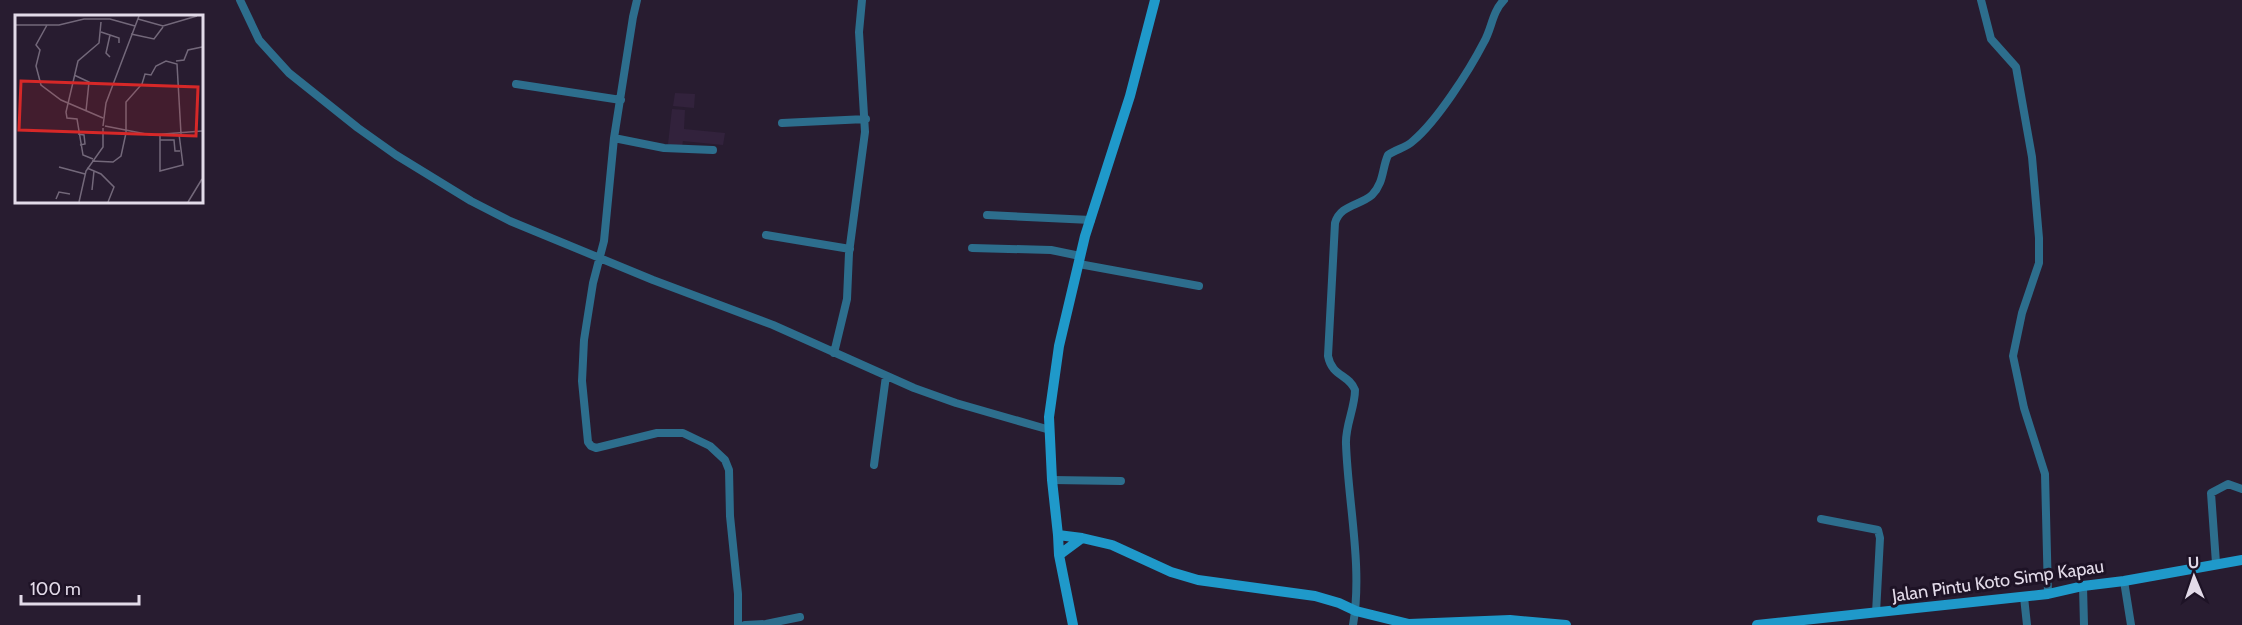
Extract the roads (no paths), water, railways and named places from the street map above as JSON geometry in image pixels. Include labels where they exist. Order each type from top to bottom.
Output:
[{"type":"street","points":[[240,0],[254,32],[273,58],[300,82],[396,155],[471,201],[510,221],[773,325],[886,376],[956,403],[1050,430]]},
{"type":"street","points":[[637,0],[614,138],[604,241],[591,294],[582,353],[582,381],[588,442],[597,448],[657,433],[683,433],[710,446],[726,460],[729,470],[738,625]]},
{"type":"street","points":[[834,353],[847,299],[850,249],[864,145],[866,119],[860,32],[862,0]]},
{"type":"street","points":[[1073,625],[1059,555],[1052,480],[1049,417],[1054,374],[1080,260],[1130,96],[1155,0]]},
{"type":"street","points":[[1353,625],[1356,611],[1354,540],[1346,441],[1355,390],[1350,382],[1331,368],[1328,356],[1335,223],[1340,211],[1371,196],[1382,181],[1388,155],[1413,141],[1437,114],[1485,42],[1491,22],[1503,0]]},
{"type":"street","points":[[1981,0],[1991,39],[2016,67],[2032,157],[2039,263],[2022,313],[2013,356],[2024,408],[2045,474],[2048,594]]},
{"type":"street","points":[[516,84],[621,100]]},
{"type":"street","points":[[782,123],[866,119]]},
{"type":"street","points":[[614,138],[663,148],[712,150]]},
{"type":"street","points":[[987,215],[1091,220]]},
{"type":"street","points":[[766,235],[850,249]]},
{"type":"street","points":[[972,248],[1051,250],[1080,260],[1199,286]]},
{"type":"street","points":[[874,465],[886,376]]},
{"type":"street","points":[[1052,480],[1121,481]]},
{"type":"street","points":[[2217,564],[2211,493],[2228,484],[2242,489]]},
{"type":"street","points":[[1821,519],[1878,530],[1880,538],[1876,613]]},
{"type":"street","points":[[1058,535],[1112,545],[1172,572],[1198,580],[1315,596],[1356,611],[1408,624],[1510,620],[1566,625]]},
{"type":"street","points":[[1059,555],[1082,538]]},
{"type":"street","name":"Jalan Pintu Koto Simp Kapau","points":[[1757,625],[2048,594],[2083,586],[2242,560]]},
{"type":"street","points":[[2124,581],[2132,625]]},
{"type":"street","points":[[2083,586],[2084,625]]},
{"type":"street","points":[[2024,597],[2027,625]]},
{"type":"street","points":[[745,625],[766,624],[800,617]]}]
